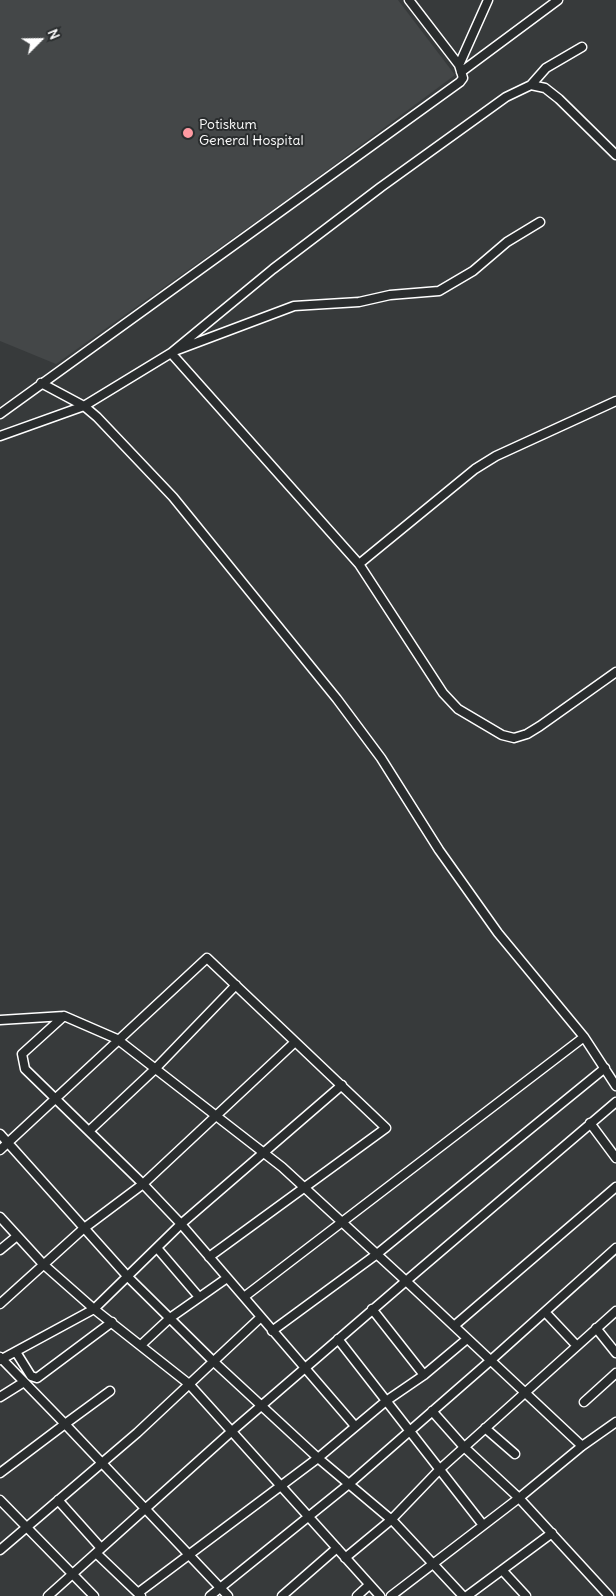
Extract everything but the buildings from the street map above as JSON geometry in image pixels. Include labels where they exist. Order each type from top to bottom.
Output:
[{"type":"street","points":[[0,414],[460,82],[463,78],[460,69],[409,0]]},
{"type":"street","points":[[460,69],[488,0]]},
{"type":"street","points":[[460,69],[558,0]]},
{"type":"street","points":[[0,436],[84,406],[171,353],[273,269],[380,187],[506,97],[531,84],[546,68],[582,46]]},
{"type":"street","points":[[531,84],[545,88],[559,99],[616,155]]},
{"type":"street","points":[[171,353],[294,306],[359,302],[390,295],[439,291],[473,271],[507,242],[540,222]]},
{"type":"street","points":[[171,353],[359,564],[443,693],[458,709],[502,736],[514,738],[527,734],[616,672]]},
{"type":"street","points":[[41,383],[84,406],[173,497],[338,699],[382,758],[439,850],[498,933],[584,1037],[616,1086]]},
{"type":"street","points":[[359,564],[475,469],[496,456],[616,401]]},
{"type":"street","points":[[0,1150],[56,1099],[116,1039],[206,958],[386,1128],[209,1257]]},
{"type":"street","points":[[89,1131],[156,1069],[236,985]]},
{"type":"street","points":[[64,1016],[22,1054],[25,1069],[143,1184],[180,1224],[355,1426]]},
{"type":"street","points":[[0,1020],[64,1016],[116,1039],[304,1186],[582,1446]]},
{"type":"street","points":[[244,1298],[584,1037]]},
{"type":"street","points":[[0,1304],[83,1229],[143,1184],[295,1042]]},
{"type":"street","points":[[272,1331],[377,1254],[605,1068]]},
{"type":"street","points":[[228,1596],[144,1510],[65,1424],[0,1359],[94,1309],[180,1224],[342,1085]]},
{"type":"street","points":[[48,1596],[232,1431],[372,1309],[616,1102]]},
{"type":"street","points":[[590,1124],[616,1158]]},
{"type":"street","points":[[0,1134],[83,1229],[128,1277],[213,1361],[318,1458],[391,1520],[465,1596],[552,1533]]},
{"type":"street","points":[[454,1326],[616,1187]]},
{"type":"street","points":[[0,1218],[43,1264],[94,1309],[189,1384],[380,1596]]},
{"type":"street","points":[[0,1250],[17,1236]]},
{"type":"street","points":[[157,1248],[199,1297]]},
{"type":"street","points":[[210,1596],[349,1484],[616,1248]]},
{"type":"street","points":[[141,1345],[170,1318],[227,1278]]},
{"type":"street","points":[[372,1309],[424,1375]]},
{"type":"street","points":[[345,1558],[391,1520],[440,1469],[616,1311]]},
{"type":"street","points":[[545,1312],[577,1346]]},
{"type":"street","points":[[0,1550],[101,1463],[261,1318]]},
{"type":"street","points":[[16,1352],[32,1376],[37,1378],[112,1322]]},
{"type":"street","points":[[596,1328],[616,1353]]},
{"type":"street","points":[[338,1339],[483,1525]]},
{"type":"street","points":[[58,1500],[99,1551],[140,1595],[189,1555],[318,1458],[386,1401],[424,1375],[467,1339]]},
{"type":"street","points":[[584,1402],[616,1373]]},
{"type":"street","points":[[0,1398],[24,1382]]},
{"type":"street","points":[[0,1473],[110,1391]]},
{"type":"street","points":[[432,1411],[464,1447],[519,1498],[609,1596]]},
{"type":"street","points":[[390,1596],[519,1498],[582,1446],[616,1422]]},
{"type":"street","points":[[486,1428],[516,1454]]},
{"type":"street","points":[[0,1500],[94,1596]]},
{"type":"street","points":[[282,1596],[337,1548]]},
{"type":"street","points":[[502,1570],[526,1596]]},
{"type":"street","points":[[357,1596],[369,1585]]},
{"type":"shaded area","name":"Potiskum General Hospital","points":[[0,0],[398,0],[455,75],[299,191],[56,364],[0,341]]},
{"type":"place","name":"Potiskum General Hospital","points":[[188,133]]}]
